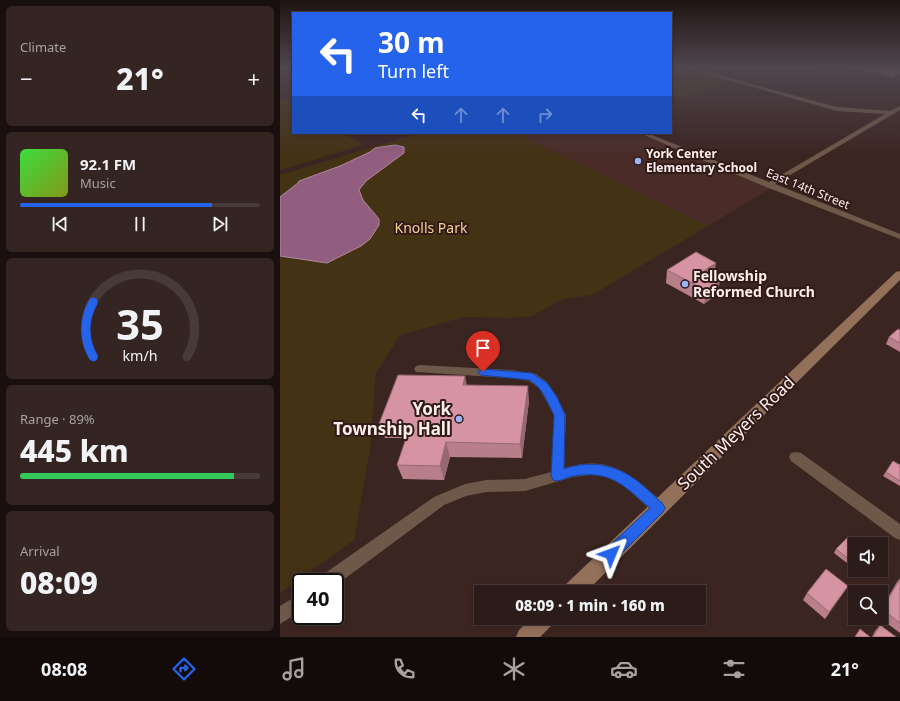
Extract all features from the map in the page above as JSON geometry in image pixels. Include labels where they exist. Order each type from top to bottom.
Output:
[{"type":"street","points":[[792,97],[836,109],[890,114]]},
{"type":"street","points":[[769,185],[900,108]]},
{"type":"street","name":"East 14th Street","points":[[644,134],[900,237]]},
{"type":"street","name":"South Meyers Road","points":[[579,585],[900,274]]},
{"type":"street","points":[[420,369],[511,374],[532,377],[543,385],[560,415],[557,476]]},
{"type":"street","points":[[796,457],[900,533]]},
{"type":"street","points":[[339,573],[439,501],[465,490],[486,486],[525,485],[572,471],[591,469],[605,470],[626,479],[659,508]]},
{"type":"street","points":[[280,616],[292,607]]},
{"type":"street","points":[[526,637],[538,625]]},
{"type":"shaded area","name":"York Center Elementary School","points":[[517,134],[639,134],[771,188],[708,226]]},
{"type":"shaded area","points":[[395,145],[404,147],[404,153],[366,181],[359,190],[363,200],[379,219],[379,225],[370,239],[361,246],[327,263],[280,256],[280,197],[299,181],[340,166],[370,152],[375,148]]},
{"type":"green space","points":[[677,97],[690,97],[684,99]]},
{"type":"green space","points":[[287,99],[292,102],[292,134],[345,134],[363,145],[280,170],[280,101]]},
{"type":"green space","name":"Knolls Park","points":[[417,134],[517,134],[708,226],[592,295],[563,299],[532,316],[512,318],[464,317],[400,335],[376,373],[370,450],[354,540],[308,573],[292,573],[292,584],[280,593],[280,175]]},
{"type":"building","points":[[696,252],[716,263],[702,272],[720,281],[706,290],[667,270]]},
{"type":"building","points":[[898,329],[900,330],[900,343],[889,337]]},
{"type":"building","name":"York Township Hall","points":[[398,375],[465,376],[463,385],[528,386],[520,444],[446,442],[440,466],[397,465],[411,424],[379,424]]},
{"type":"building","points":[[893,461],[900,465],[900,481],[886,472]]},
{"type":"building","points":[[848,537],[848,558],[836,549]]},
{"type":"building","points":[[826,569],[848,586],[829,612],[807,593]]},
{"type":"building","points":[[900,579],[900,623],[888,614],[888,599]]},
{"type":"building","points":[[880,625],[896,637],[873,637]]},
{"type":"building","points":[[860,629],[870,637],[855,637]]},
{"type":"place","name":"York Center Elementary School","points":[[638,161]]},
{"type":"place","name":"Fellowship Reformed Church","points":[[685,284]]},
{"type":"place","name":"York Township Hall","points":[[459,419]]},
{"type":"route","points":[[483,372],[532,377],[543,385],[548,392],[560,415],[557,476],[572,471],[591,469],[605,470],[626,479],[659,508],[611,554]]}]
